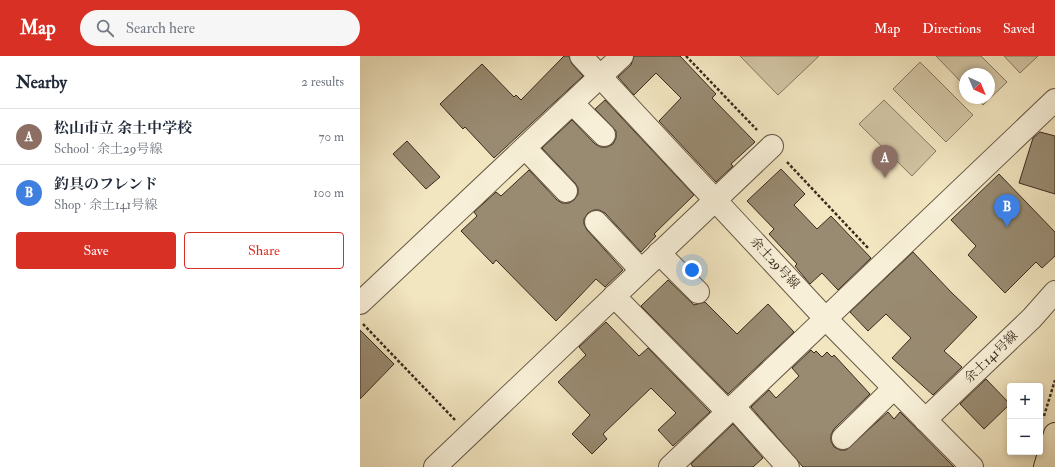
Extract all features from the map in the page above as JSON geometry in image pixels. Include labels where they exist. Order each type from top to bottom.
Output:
[{"type":"highway","points":[[1045,467],[1049,429]]},
{"type":"street","name":"余土29号線","points":[[581,56],[825,318],[972,467]]},
{"type":"street","points":[[360,303],[573,104],[622,56]]},
{"type":"street","points":[[670,467],[1055,100]]},
{"type":"street","points":[[573,104],[604,135]]},
{"type":"street","points":[[435,467],[772,146]]},
{"type":"street","points":[[525,148],[566,191]]},
{"type":"street","points":[[596,222],[641,270]]},
{"type":"street","points":[[659,253],[698,292]]},
{"type":"street","name":"余土141号線","points":[[925,420],[1032,318],[1055,292]]},
{"type":"street","points":[[614,296],[788,467]]},
{"type":"street","points":[[843,438],[894,388]]},
{"type":"path","points":[[360,321],[469,434]]},
{"type":"path","points":[[1049,429],[1055,380]]},
{"type":"shaded area","points":[[740,56],[819,56],[778,95]]},
{"type":"shaded area","points":[[936,56],[981,56],[993,68],[959,68],[959,80]]},
{"type":"shaded area","points":[[1004,56],[1038,56],[1020,73]]},
{"type":"shaded area","points":[[920,62],[959,101],[959,104],[962,104],[973,115],[946,142],[893,89]]},
{"type":"shaded area","points":[[995,70],[1007,82],[995,94]]},
{"type":"shaded area","points":[[884,100],[936,151],[912,176],[859,124]]},
{"type":"building","points":[[564,56],[569,56],[572,64],[583,76],[494,158],[465,127],[463,129],[440,104],[482,64],[514,97],[516,95],[521,100]]},
{"type":"building","points":[[634,56],[680,56],[716,94],[712,98],[755,142],[731,164],[733,166],[716,182],[659,121],[681,98],[656,73],[634,95],[618,77],[631,65]]},
{"type":"building","points":[[605,100],[694,195],[654,234],[656,236],[641,252],[605,213],[599,210],[594,210],[588,213],[584,219],[584,224],[587,230],[623,270],[605,287],[596,279],[556,321],[496,260],[493,264],[461,231],[477,216],[474,212],[496,192],[501,196],[529,170],[557,200],[562,203],[569,203],[574,200],[578,194],[578,188],[575,183],[542,148],[572,120],[595,144],[601,147],[607,147],[613,144],[616,138],[616,131],[595,109]]},
{"type":"building","points":[[1040,132],[1055,136],[1055,194],[1019,183],[1033,138]]},
{"type":"building","points":[[407,141],[440,177],[426,189],[393,154]]},
{"type":"building","points":[[781,169],[805,194],[794,205],[817,229],[831,216],[871,258],[838,290],[822,273],[810,284],[795,266],[797,264],[769,234],[774,229],[747,201]]},
{"type":"building","points":[[999,174],[1055,232],[1055,256],[1042,268],[1036,262],[1005,293],[968,255],[976,246],[951,220]]},
{"type":"building","points":[[913,252],[977,317],[944,351],[962,367],[933,395],[892,358],[911,338],[886,314],[868,331],[850,312]]},
{"type":"building","points":[[668,280],[694,305],[705,302],[737,334],[768,304],[794,332],[728,394],[641,306]]},
{"type":"building","points":[[606,322],[639,356],[648,348],[710,412],[673,446],[658,430],[676,413],[651,388],[603,434],[607,439],[592,454],[572,434],[590,415],[558,382],[586,355],[579,347]]},
{"type":"building","points":[[360,330],[394,364],[360,399]]},
{"type":"building","points":[[811,350],[814,353],[816,351],[822,357],[827,352],[832,357],[834,355],[870,394],[834,429],[831,435],[831,441],[834,447],[840,450],[846,450],[888,412],[894,419],[900,412],[954,467],[803,467],[751,407],[769,390],[776,398],[799,376],[792,368]]},
{"type":"building","points":[[986,379],[1007,401],[1007,407],[984,429],[960,404]]},
{"type":"building","points":[[733,424],[763,458],[753,467],[693,467],[691,464]]},
{"type":"place","name":"松山市立 余土中学校","points":[[885,178]]},
{"type":"place","name":"釣具のフレンド","points":[[1007,227]]}]
